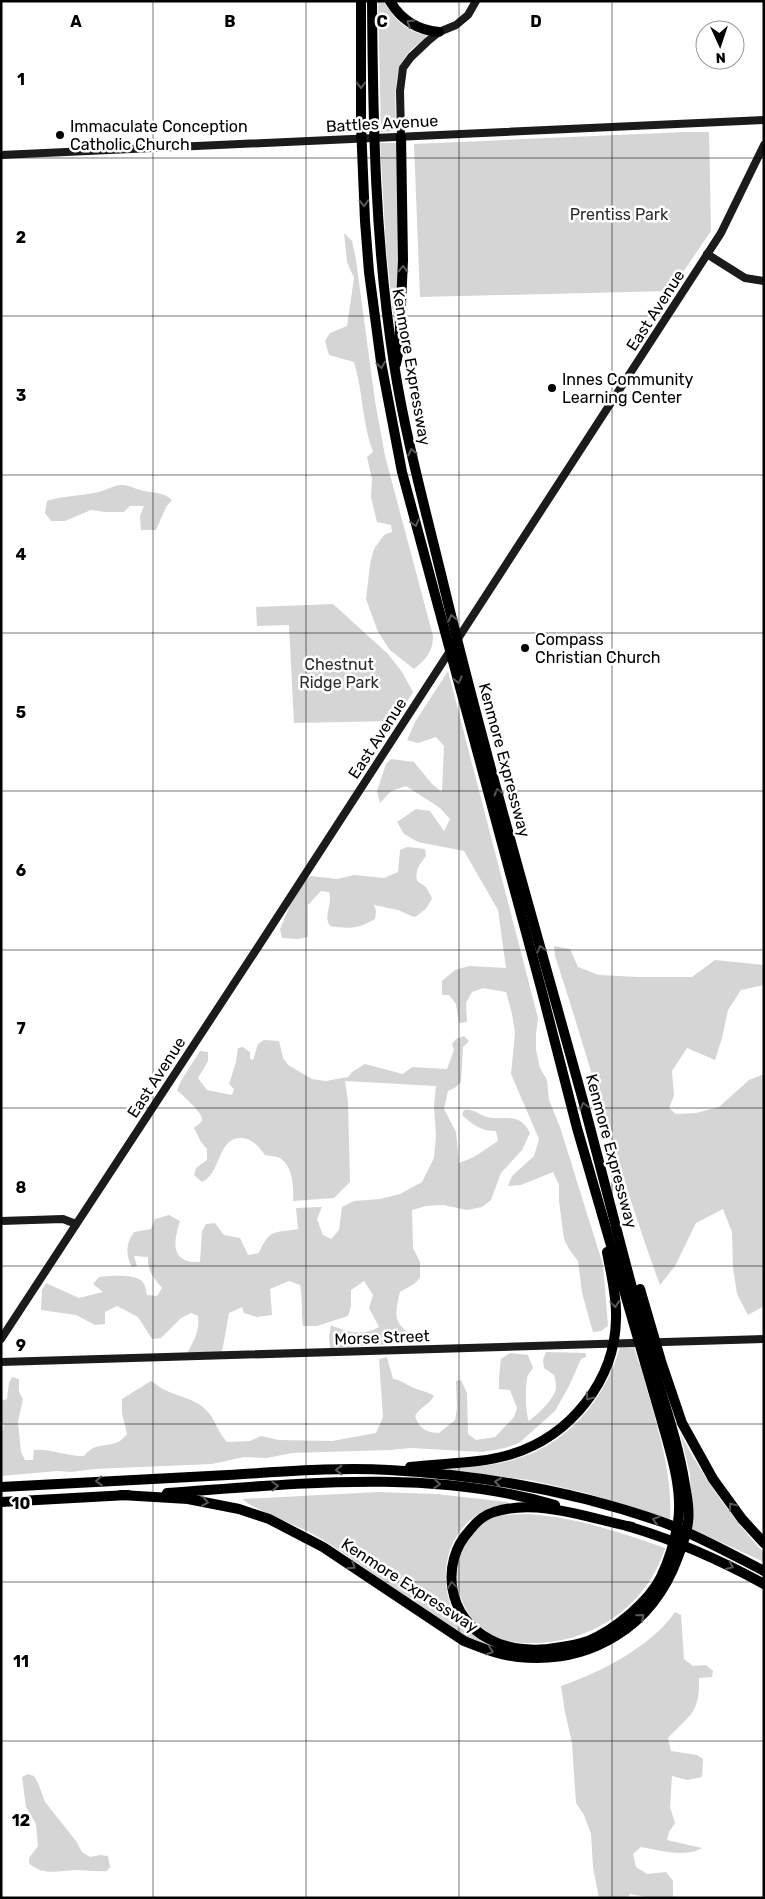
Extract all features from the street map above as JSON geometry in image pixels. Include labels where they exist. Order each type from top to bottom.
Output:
[{"type":"highway","points":[[356,1],[361,60]]},
{"type":"highway","name":"Kenmore Expressway","points":[[361,1],[361,125],[365,221],[374,313],[389,411],[402,472],[599,1204]]},
{"type":"highway","name":"Kenmore Expressway","points":[[372,1],[373,124],[381,274],[394,370],[460,650],[642,1322]]},
{"type":"highway","points":[[390,1],[400,16],[408,23],[438,32]]},
{"type":"highway","points":[[394,370],[399,349],[402,300],[404,226],[401,136]]},
{"type":"highway","points":[[599,1204],[642,1322],[676,1442],[689,1513],[688,1525],[674,1557],[661,1578],[630,1614],[611,1629],[568,1647],[519,1649],[500,1645],[476,1630],[461,1613],[456,1602],[451,1581],[452,1561],[463,1538],[482,1518],[494,1512],[515,1508],[548,1508],[660,1535],[738,1570],[764,1584]]},
{"type":"highway","points":[[388,1470],[491,1459],[517,1452],[539,1443],[563,1428],[579,1412],[600,1381],[611,1354],[616,1328],[614,1289],[599,1204]]},
{"type":"highway","points":[[653,1362],[677,1489],[678,1522],[674,1557]]},
{"type":"highway","points":[[653,1362],[701,1459],[731,1505],[764,1543]]},
{"type":"highway","points":[[1,1487],[310,1470],[388,1470],[446,1475],[579,1498],[674,1526],[700,1537],[764,1570]]},
{"type":"highway","points":[[1,1502],[334,1483],[428,1484],[478,1488],[537,1500],[632,1528]]},
{"type":"highway","name":"Kenmore Expressway","points":[[121,1496],[188,1499],[239,1509],[269,1519],[323,1546],[464,1641],[487,1650],[518,1658],[562,1656],[584,1651],[618,1636],[648,1611],[670,1578],[674,1557]]},
{"type":"street","points":[[401,136],[400,91],[403,68],[420,48],[438,32],[449,29],[462,21],[476,1]]},
{"type":"street","name":"Battles Avenue","points":[[1,155],[764,120]]},
{"type":"street","name":"East Avenue","points":[[1,1339],[707,254],[721,232],[764,145]]},
{"type":"street","points":[[707,254],[745,278],[764,281]]},
{"type":"street","points":[[1,1221],[63,1219],[76,1224]]},
{"type":"street","name":"Morse Street","points":[[1,1362],[764,1339]]},
{"type":"green space","points":[[378,1],[385,1],[397,20],[408,28],[430,36],[413,48],[400,67],[395,96],[396,126],[394,131],[381,132]]},
{"type":"green space","name":"Prentiss Park","points":[[709,132],[711,231],[670,291],[420,297],[414,144]]},
{"type":"green space","points":[[380,143],[396,143],[398,150],[401,247],[396,342],[386,247]]},
{"type":"green space","points":[[344,233],[352,241],[356,260],[375,401],[385,456],[433,636],[432,646],[428,655],[414,669],[390,650],[378,632],[366,599],[370,564],[374,549],[384,535],[392,532],[391,525],[377,522],[371,497],[372,479],[367,457],[373,452],[369,441],[354,362],[329,355],[325,341],[330,333],[347,326],[354,278],[347,262]]},
{"type":"green space","points":[[121,485],[160,493],[172,500],[166,507],[156,530],[141,530],[140,516],[144,506],[130,506],[124,512],[91,510],[65,521],[51,521],[45,513],[47,501],[97,492]]},
{"type":"green space","name":"Chestnut Ridge Park","points":[[333,604],[388,654],[402,672],[413,692],[395,721],[294,723],[289,625],[257,626],[256,607]]},
{"type":"green space","points":[[448,671],[538,1018],[536,1050],[540,1068],[547,1080],[549,1100],[560,1127],[603,1265],[608,1326],[601,1331],[593,1332],[582,1293],[578,1261],[564,1239],[559,1185],[553,1172],[521,1185],[508,1186],[512,1176],[534,1156],[539,1139],[511,1074],[515,1032],[506,992],[483,988],[472,992],[466,1003],[467,1022],[459,1023],[456,1004],[449,995],[442,995],[442,981],[455,970],[469,966],[506,968],[498,910],[464,851],[418,842],[404,834],[397,822],[416,809],[430,811],[444,831],[450,819],[440,808],[406,786],[391,791],[380,803],[377,791],[386,764],[391,759],[414,762],[432,784],[442,792],[444,746],[436,737],[418,743],[407,740],[415,722]]},
{"type":"green space","points":[[407,847],[425,849],[426,856],[418,868],[417,881],[426,887],[432,898],[420,914],[414,917],[398,910],[374,905],[376,911],[375,919],[364,925],[342,928],[330,926],[327,918],[330,901],[329,892],[321,891],[308,905],[308,937],[298,939],[282,938],[280,929],[294,896],[306,879],[311,876],[337,879],[354,875],[384,878],[398,872],[400,850]]},
{"type":"green space","points":[[554,946],[570,949],[578,967],[599,975],[692,977],[715,960],[764,965],[764,985],[741,990],[728,1010],[715,1060],[687,1048],[672,1071],[674,1096],[669,1108],[676,1114],[696,1113],[719,1107],[749,1080],[764,1074],[764,1306],[748,1315],[737,1294],[733,1268],[732,1232],[723,1209],[696,1223],[675,1266],[660,1285],[619,1162],[555,956]]},
{"type":"green space","points":[[464,1036],[469,1041],[463,1047],[461,1082],[448,1091],[444,1109],[456,1132],[459,1163],[474,1157],[498,1141],[496,1131],[482,1129],[474,1124],[462,1115],[464,1110],[474,1111],[487,1117],[516,1119],[526,1126],[530,1133],[522,1150],[501,1173],[491,1200],[482,1207],[467,1210],[443,1205],[426,1206],[412,1210],[413,1248],[420,1262],[420,1278],[400,1292],[397,1315],[400,1325],[417,1340],[407,1343],[330,1348],[329,1336],[331,1325],[355,1332],[367,1332],[379,1327],[369,1308],[373,1295],[364,1281],[351,1290],[351,1306],[348,1316],[317,1326],[303,1326],[300,1285],[289,1281],[270,1289],[272,1315],[257,1317],[244,1313],[242,1307],[229,1313],[222,1352],[187,1353],[194,1340],[198,1326],[198,1316],[191,1313],[181,1318],[161,1338],[152,1339],[138,1317],[117,1306],[105,1312],[105,1324],[95,1325],[76,1315],[41,1310],[42,1290],[46,1283],[79,1298],[103,1292],[93,1284],[99,1277],[130,1277],[141,1280],[145,1285],[147,1295],[157,1296],[162,1288],[150,1270],[148,1257],[134,1256],[137,1266],[132,1267],[127,1250],[134,1232],[151,1229],[155,1219],[169,1215],[180,1221],[176,1241],[179,1256],[191,1262],[200,1262],[202,1231],[206,1224],[215,1223],[224,1235],[240,1238],[248,1255],[259,1253],[269,1236],[278,1232],[298,1229],[296,1208],[322,1207],[317,1219],[323,1235],[331,1239],[339,1230],[342,1207],[354,1201],[380,1199],[400,1194],[422,1182],[434,1158],[436,1086],[345,1081],[348,1101],[350,1182],[334,1198],[293,1201],[292,1176],[287,1165],[278,1157],[265,1155],[254,1143],[244,1138],[233,1140],[227,1144],[213,1172],[202,1182],[194,1175],[196,1168],[207,1160],[207,1149],[194,1128],[202,1119],[196,1108],[177,1090],[200,1051],[208,1052],[208,1061],[198,1078],[207,1090],[232,1095],[234,1089],[229,1084],[238,1048],[243,1047],[250,1052],[250,1059],[253,1060],[258,1044],[264,1040],[279,1041],[283,1058],[288,1065],[312,1079],[326,1081],[348,1077],[352,1072],[365,1064],[403,1074],[412,1067],[447,1069],[454,1050],[452,1044],[456,1039]]},
{"type":"green space","points":[[620,1347],[634,1347],[640,1364],[665,1460],[670,1499],[670,1519],[586,1493],[529,1480],[448,1471],[448,1468],[473,1467],[513,1460],[532,1453],[567,1432],[594,1402],[605,1385]]},
{"type":"green space","points":[[546,1352],[586,1353],[586,1357],[581,1359],[555,1411],[519,1443],[505,1448],[482,1452],[411,1448],[292,1453],[267,1458],[244,1457],[212,1464],[94,1469],[72,1472],[57,1471],[1,1476],[1,1439],[4,1425],[1,1424],[1,1401],[7,1399],[9,1383],[12,1377],[19,1379],[19,1392],[23,1399],[18,1422],[21,1452],[25,1460],[33,1460],[34,1450],[84,1456],[96,1447],[119,1441],[127,1434],[122,1413],[122,1399],[151,1381],[165,1390],[202,1406],[212,1417],[227,1442],[250,1441],[261,1436],[279,1440],[332,1441],[376,1433],[383,1417],[379,1359],[387,1357],[393,1379],[434,1396],[415,1416],[421,1427],[430,1432],[439,1433],[455,1420],[457,1408],[456,1381],[461,1380],[467,1393],[468,1434],[476,1440],[495,1437],[514,1417],[517,1408],[510,1390],[499,1389],[501,1359],[510,1353],[528,1355],[533,1368],[528,1375],[526,1385],[526,1405],[529,1421],[550,1400],[556,1385],[554,1375],[544,1368],[543,1360]]},
{"type":"green space","points":[[680,1433],[718,1496],[764,1553],[764,1562],[692,1529],[690,1474]]},
{"type":"green space","points":[[378,1492],[436,1494],[508,1502],[508,1504],[482,1512],[460,1531],[448,1556],[446,1570],[446,1585],[454,1613],[465,1627],[490,1647],[466,1636],[421,1609],[356,1562],[311,1533],[263,1511],[243,1499]]},
{"type":"green space","points":[[527,1514],[580,1522],[665,1548],[657,1568],[645,1587],[631,1603],[614,1617],[596,1628],[575,1637],[554,1642],[512,1642],[487,1633],[471,1617],[463,1604],[458,1589],[457,1574],[464,1544],[473,1532],[491,1518]]},
{"type":"green space","points":[[675,1612],[681,1615],[684,1659],[693,1666],[706,1665],[713,1671],[712,1677],[699,1678],[698,1699],[692,1712],[668,1738],[671,1751],[697,1755],[703,1759],[702,1777],[687,1780],[672,1776],[670,1807],[675,1823],[669,1832],[667,1840],[702,1848],[680,1853],[641,1847],[633,1854],[636,1867],[647,1874],[666,1872],[673,1881],[673,1898],[652,1898],[630,1894],[627,1898],[599,1898],[593,1867],[591,1834],[584,1815],[576,1803],[572,1743],[561,1686],[624,1657],[653,1636]]},
{"type":"green space","points":[[28,1774],[34,1776],[45,1802],[76,1841],[82,1852],[90,1857],[108,1856],[110,1867],[107,1871],[45,1871],[39,1870],[29,1863],[29,1858],[38,1846],[36,1824],[26,1807],[22,1777]]},
{"type":"place","name":"Immaculate Conception Catholic Church","points":[[60,135]]},
{"type":"place","name":"Innes Community Learning Center","points":[[552,388]]},
{"type":"place","name":"Compass Christian Church","points":[[525,648]]}]
